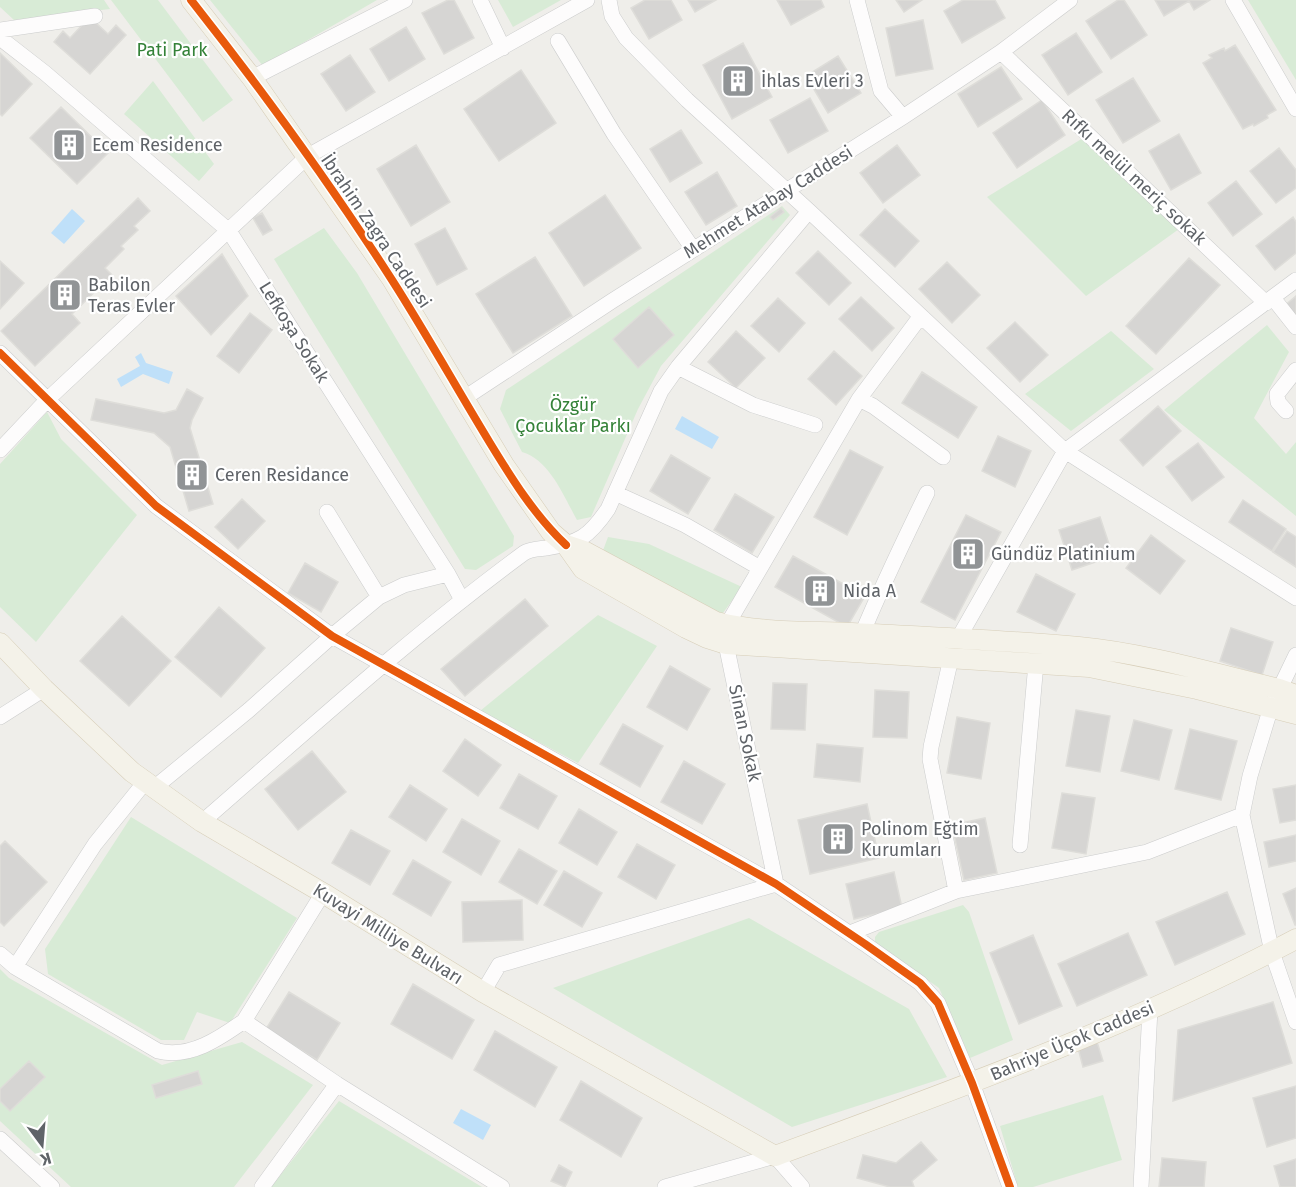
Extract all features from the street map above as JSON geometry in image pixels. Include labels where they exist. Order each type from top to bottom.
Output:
[{"type":"main road","name":"İbrahim Zagra Caddesi","points":[[191,0],[252,78],[392,279],[463,399],[526,498],[551,532],[566,545],[583,569],[707,638],[727,634]]},
{"type":"main road","points":[[727,634],[757,629],[1081,647],[1152,659],[1288,692]]},
{"type":"main road","points":[[727,634],[951,658],[1089,667],[1134,675],[1296,714]]},
{"type":"main road","name":"Kuvayi Milliye Bulvarı","points":[[0,644],[44,690],[132,772],[201,822],[323,893],[483,992],[775,1156]]},
{"type":"main road","name":"Bahriye Üçok Caddesi","points":[[775,1156],[972,1083],[1150,1009],[1296,939]]},
{"type":"street","points":[[252,78],[405,0]]},
{"type":"street","points":[[480,0],[503,48]]},
{"type":"street","points":[[0,450],[48,399],[308,156],[587,0]]},
{"type":"street","points":[[609,0],[612,16],[626,38],[687,100],[1065,451],[1296,598]]},
{"type":"street","points":[[857,0],[881,91],[903,117]]},
{"type":"street","name":"Mehmet Atabay Caddesi","points":[[463,399],[693,249],[903,117],[1001,52],[1070,0]]},
{"type":"street","points":[[1233,0],[1296,109]]},
{"type":"street","points":[[0,30],[95,16]]},
{"type":"street","name":"Lefkoşa Sokak","points":[[0,38],[229,231],[448,574],[462,600]]},
{"type":"street","points":[[558,41],[614,134],[693,249]]},
{"type":"street","name":"Rıfkı melül meriç sokak","points":[[1001,52],[1270,300],[1296,327]]},
{"type":"street","points":[[201,822],[384,665],[527,550],[566,545],[586,536],[592,530],[608,508],[661,391],[678,367],[809,211]]},
{"type":"street","points":[[958,639],[1065,451],[1296,280]]},
{"type":"street","points":[[727,634],[760,568],[859,399],[920,317]]},
{"type":"street","points":[[0,353],[156,506],[332,636],[776,884],[850,933],[920,984],[938,1003],[972,1083],[1010,1187]]},
{"type":"street","points":[[678,367],[753,405],[814,425]]},
{"type":"street","points":[[1286,411],[1278,402],[1277,394],[1296,370]]},
{"type":"street","points":[[859,399],[873,406],[943,457]]},
{"type":"street","points":[[615,493],[685,525],[760,568]]},
{"type":"street","points":[[862,634],[884,585],[889,568],[927,494]]},
{"type":"street","points":[[327,512],[380,597]]},
{"type":"street","points":[[15,967],[95,844],[150,785],[249,710],[332,636],[380,597],[404,585],[448,574]]},
{"type":"street","name":"Sinan Sokak","points":[[727,634],[776,884]]},
{"type":"street","points":[[1296,656],[1288,692],[1271,707],[1250,776],[1242,815],[1272,952],[1296,1022]]},
{"type":"street","points":[[951,658],[930,759],[956,891]]},
{"type":"street","points":[[1020,845],[1036,663]]},
{"type":"street","points":[[0,717],[44,690]]},
{"type":"street","points":[[850,933],[956,891],[1148,852],[1242,815]]},
{"type":"street","points":[[483,992],[499,965],[776,884]]},
{"type":"street","points":[[0,954],[15,967],[158,1051],[165,1053],[189,1050],[220,1039],[244,1021],[323,893]]},
{"type":"street","points":[[1141,1187],[1150,1009]]},
{"type":"street","points":[[244,1021],[337,1084],[502,1187]]},
{"type":"street","points":[[262,1187],[337,1084]]},
{"type":"street","points":[[0,1139],[51,1187]]},
{"type":"street","points":[[665,1187],[775,1156]]},
{"type":"street","name":"Kuvayi Milliye Bulvarı","points":[[775,1156],[802,1187]]},
{"type":"green space","points":[[0,0],[104,0],[110,9],[14,20],[0,7]]},
{"type":"green space","name":"Pati Park","points":[[111,0],[158,0],[233,100],[203,122]]},
{"type":"green space","points":[[210,0],[377,0],[263,66]]},
{"type":"green space","points":[[498,0],[561,0],[513,27]]},
{"type":"green space","points":[[1248,0],[1296,0],[1296,80]]},
{"type":"green space","points":[[153,81],[214,164],[199,181],[124,114]]},
{"type":"green space","points":[[1083,138],[1179,229],[1086,296],[987,197]]},
{"type":"green space","name":"Özgür Çocuklar Parkı","points":[[782,206],[790,215],[661,366],[638,409],[591,517],[577,520],[548,471],[532,456],[522,452],[500,409],[506,390]]},
{"type":"green space","name":"Özgür Çocuklar Parkı","points":[[324,228],[357,273],[514,536],[513,546],[476,570],[465,569],[274,259]]},
{"type":"green space","points":[[1267,325],[1289,352],[1254,418],[1286,454],[1296,442],[1296,516],[1164,410]]},
{"type":"green space","points":[[1111,331],[1154,369],[1071,431],[1025,394]]},
{"type":"green space","points":[[47,412],[61,439],[137,515],[36,642],[0,607],[0,464]]},
{"type":"green space","points":[[608,537],[649,544],[742,587],[720,617],[602,553]]},
{"type":"green space","points":[[598,615],[657,646],[578,763],[480,711]]},
{"type":"green space","points":[[131,817],[297,918],[230,1023],[197,1012],[184,1040],[161,1040],[48,974],[45,949]]},
{"type":"green space","points":[[963,905],[969,912],[1013,1040],[970,1058],[939,988],[875,943],[875,937],[879,932]]},
{"type":"green space","points":[[749,918],[909,1009],[947,1077],[792,1127],[553,988]]},
{"type":"green space","points":[[0,969],[9,978],[162,1065],[242,1042],[313,1085],[234,1187],[71,1187],[0,1121]]},
{"type":"green space","points":[[1103,1095],[1122,1160],[1033,1187],[1018,1187],[1000,1126]]},
{"type":"green space","points":[[339,1101],[482,1187],[271,1187]]},
{"type":"water","points":[[72,209],[85,221],[64,244],[51,233]]},
{"type":"water","points":[[141,353],[146,363],[173,372],[169,384],[143,374],[121,387],[117,379],[140,366],[135,357]]},
{"type":"water","points":[[682,416],[719,437],[712,449],[675,429]]},
{"type":"water","points":[[461,1109],[491,1125],[483,1140],[453,1123]]},
{"type":"building","points":[[448,0],[454,0],[474,38],[444,54],[422,13]]},
{"type":"building","points":[[645,0],[671,0],[682,20],[649,39],[631,8]]},
{"type":"building","points":[[688,0],[716,0],[695,12]]},
{"type":"building","points":[[777,0],[821,0],[824,7],[791,25]]},
{"type":"building","points":[[896,0],[922,0],[904,12]]},
{"type":"building","points":[[963,0],[995,0],[1005,18],[962,43],[944,11]]},
{"type":"building","points":[[1118,0],[1124,0],[1147,35],[1111,59],[1086,21]]},
{"type":"building","points":[[1155,0],[1210,0],[1194,10],[1189,1],[1164,16]]},
{"type":"building","points":[[923,20],[933,69],[896,76],[886,28]]},
{"type":"building","points":[[85,22],[95,22],[108,34],[116,25],[126,35],[90,74],[54,42],[63,31],[70,38]]},
{"type":"building","points":[[406,27],[425,59],[389,81],[370,49]]},
{"type":"building","points":[[1076,33],[1102,72],[1068,95],[1042,55]]},
{"type":"building","name":"İhlas Evleri 3","points":[[743,43],[772,97],[732,119],[703,65]]},
{"type":"building","points":[[1235,45],[1276,110],[1267,115],[1268,118],[1243,129],[1203,63],[1212,58],[1209,55],[1224,48],[1225,51]]},
{"type":"building","points":[[0,53],[32,84],[2,116],[0,114]]},
{"type":"building","points":[[350,55],[375,92],[346,111],[321,74]]},
{"type":"building","points":[[838,56],[861,93],[828,113],[806,76]]},
{"type":"building","points":[[1001,67],[1022,99],[978,127],[958,94]]},
{"type":"building","points":[[521,70],[556,123],[499,161],[464,109]]},
{"type":"building","points":[[1133,78],[1160,121],[1123,143],[1096,100]]},
{"type":"building","points":[[810,98],[828,131],[788,153],[770,120]]},
{"type":"building","points":[[1042,100],[1065,135],[1017,168],[993,133]]},
{"type":"building","name":"Ecem Residence","points":[[61,107],[108,153],[77,184],[30,138]]},
{"type":"building","points":[[681,130],[702,163],[670,182],[650,149]]},
{"type":"building","points":[[1179,134],[1201,173],[1171,190],[1149,151]]},
{"type":"building","points":[[416,145],[450,202],[411,226],[377,169]]},
{"type":"building","points":[[897,145],[920,175],[883,203],[860,173]]},
{"type":"building","points":[[1279,148],[1296,170],[1296,188],[1276,203],[1250,171]]},
{"type":"building","points":[[717,172],[737,206],[706,225],[685,192]]},
{"type":"building","points":[[1236,181],[1262,214],[1233,236],[1208,203]]},
{"type":"building","points":[[605,195],[641,248],[584,286],[549,233]]},
{"type":"building","name":"Babilon Teras Evler","points":[[138,198],[150,211],[134,226],[138,230],[121,246],[124,249],[105,268],[112,275],[72,314],[80,323],[35,366],[1,331]]},
{"type":"building","points":[[781,208],[784,212],[773,220],[770,217]]},
{"type":"building","points":[[885,209],[919,241],[895,267],[860,235]]},
{"type":"building","points":[[262,213],[272,230],[263,235],[253,218]]},
{"type":"building","points":[[1293,217],[1296,222],[1296,253],[1275,270],[1256,246]]},
{"type":"building","points":[[445,228],[467,269],[437,285],[415,244]]},
{"type":"building","points":[[818,251],[851,283],[829,305],[796,273]]},
{"type":"building","points":[[222,254],[248,296],[211,335],[176,296]]},
{"type":"building","points":[[535,257],[572,316],[513,353],[476,294]]},
{"type":"building","points":[[1189,258],[1220,285],[1156,354],[1126,326]]},
{"type":"building","points":[[0,261],[24,283],[0,309]]},
{"type":"building","points":[[947,262],[980,295],[952,323],[919,289]]},
{"type":"building","points":[[1296,296],[1296,321],[1284,306]]},
{"type":"building","points":[[861,297],[894,328],[872,351],[839,319]]},
{"type":"building","points":[[778,298],[805,323],[779,352],[751,326]]},
{"type":"building","points":[[649,307],[674,335],[638,368],[613,339]]},
{"type":"building","points":[[250,313],[272,330],[239,373],[217,356]]},
{"type":"building","points":[[1015,322],[1048,355],[1020,382],[987,348]]},
{"type":"building","points":[[736,331],[765,358],[736,388],[708,362]]},
{"type":"building","points":[[834,351],[862,376],[836,405],[808,379]]},
{"type":"building","points":[[922,372],[977,407],[958,438],[902,403]]},
{"type":"building","name":"Ceren Residance","points":[[187,389],[203,398],[190,428],[213,504],[189,511],[170,447],[154,433],[91,420],[96,399],[164,413],[176,410]]},
{"type":"building","points":[[1158,406],[1181,431],[1143,466],[1120,440]]},
{"type":"building","points":[[998,436],[1031,451],[1015,487],[982,471]]},
{"type":"building","points":[[1198,443],[1224,477],[1192,501],[1166,467]]},
{"type":"building","points":[[850,450],[883,467],[847,535],[814,517]]},
{"type":"building","points":[[671,455],[710,478],[688,514],[650,491]]},
{"type":"building","points":[[735,494],[774,517],[752,553],[714,530]]},
{"type":"building","points":[[242,499],[265,521],[238,549],[215,527]]},
{"type":"building","points":[[1243,500],[1286,529],[1272,551],[1229,522]]},
{"type":"building","name":"Gündüz Platinium","points":[[966,515],[1001,532],[955,620],[921,602]]},
{"type":"building","points":[[1100,517],[1113,556],[1072,570],[1059,530]]},
{"type":"building","points":[[1287,531],[1296,537],[1296,567],[1273,552]]},
{"type":"building","points":[[1151,535],[1185,561],[1160,594],[1126,568]]},
{"type":"building","name":"Nida A","points":[[793,556],[865,596],[847,627],[775,587]]},
{"type":"building","points":[[305,563],[338,582],[321,612],[288,593]]},
{"type":"building","points":[[1036,574],[1075,594],[1056,631],[1017,612]]},
{"type":"building","points":[[525,599],[548,626],[465,696],[441,669]]},
{"type":"building","points":[[219,607],[265,648],[221,697],[175,657]]},
{"type":"building","points":[[122,616],[171,661],[129,706],[80,661]]},
{"type":"building","points":[[1231,628],[1273,642],[1262,675],[1220,661]]},
{"type":"building","points":[[670,666],[710,689],[687,730],[647,707]]},
{"type":"building","points":[[773,683],[807,684],[805,730],[771,729]]},
{"type":"building","points":[[875,690],[909,692],[907,738],[873,737]]},
{"type":"building","points":[[1076,710],[1110,716],[1100,772],[1066,766]]},
{"type":"building","points":[[957,717],[990,723],[981,779],[947,773]]},
{"type":"building","points":[[1134,720],[1172,730],[1159,780],[1121,771]]},
{"type":"building","points":[[623,724],[663,746],[640,787],[600,764]]},
{"type":"building","points":[[1190,729],[1237,741],[1221,800],[1175,789]]},
{"type":"building","points":[[465,739],[501,765],[478,796],[443,771]]},
{"type":"building","points":[[817,744],[863,748],[860,782],[814,777]]},
{"type":"building","points":[[312,751],[346,792],[298,830],[265,789]]},
{"type":"building","points":[[684,761],[725,784],[702,824],[661,802]]},
{"type":"building","points":[[519,774],[557,796],[538,829],[500,808]]},
{"type":"building","points":[[410,785],[447,809],[426,841],[389,817]]},
{"type":"building","points":[[1296,785],[1296,820],[1280,823],[1273,789]]},
{"type":"building","points":[[1062,793],[1095,798],[1086,854],[1052,848]]},
{"type":"building","name":"Polinom Eğtim Kurumları","points":[[867,804],[879,858],[810,874],[798,820]]},
{"type":"building","points":[[579,809],[617,832],[597,865],[559,843]]},
{"type":"building","points":[[985,818],[997,873],[964,880],[952,825]]},
{"type":"building","points":[[462,819],[500,841],[481,875],[443,852]]},
{"type":"building","points":[[351,830],[390,851],[370,885],[332,863]]},
{"type":"building","points":[[1296,835],[1296,861],[1269,867],[1264,842]]},
{"type":"building","points":[[5,841],[47,882],[4,926],[0,922],[0,846]]},
{"type":"building","points":[[637,844],[675,865],[656,899],[618,877]]},
{"type":"building","points":[[519,849],[557,871],[537,904],[499,882]]},
{"type":"building","points":[[413,860],[451,882],[431,916],[393,894]]},
{"type":"building","points":[[564,871],[602,893],[582,927],[544,905]]},
{"type":"building","points":[[894,872],[902,908],[854,919],[846,884]]},
{"type":"building","points":[[1296,888],[1296,925],[1295,925],[1283,894]]},
{"type":"building","points":[[1227,892],[1245,934],[1175,965],[1156,922]]},
{"type":"building","points":[[522,900],[523,940],[463,942],[462,902]]},
{"type":"building","points":[[1128,933],[1147,975],[1077,1006],[1058,964]]},
{"type":"building","points":[[1033,935],[1062,1006],[1019,1024],[990,953]]},
{"type":"building","points":[[413,984],[474,1020],[452,1059],[391,1024]]},
{"type":"building","points":[[289,992],[340,1023],[317,1060],[266,1029]]},
{"type":"building","points":[[1273,1002],[1292,1063],[1173,1101],[1178,1030]]},
{"type":"building","points":[[495,1031],[557,1067],[535,1107],[474,1070]]},
{"type":"building","points":[[1097,1042],[1103,1061],[1083,1067],[1078,1048]]},
{"type":"building","points":[[29,1061],[45,1077],[10,1111],[0,1101],[0,1089]]},
{"type":"building","points":[[198,1071],[202,1084],[156,1098],[152,1085]]},
{"type":"building","points":[[581,1081],[642,1118],[621,1157],[560,1120]]},
{"type":"building","points":[[1296,1086],[1296,1138],[1267,1147],[1253,1098]]},
{"type":"building","points":[[921,1142],[937,1160],[912,1181],[914,1187],[890,1187],[857,1178],[863,1155],[896,1163]]},
{"type":"building","points":[[1162,1158],[1206,1162],[1204,1187],[1159,1187]]},
{"type":"building","points":[[1296,1159],[1296,1187],[1280,1187],[1274,1166]]},
{"type":"building","points":[[559,1165],[572,1172],[565,1187],[551,1181]]},
{"type":"cycle path","points":[[191,0],[244,68],[320,173],[405,300],[516,483],[544,522],[566,545]]},
{"type":"cycle path","points":[[0,353],[156,506],[332,636],[776,884],[920,983],[938,1003],[972,1083],[1010,1187]]},
{"type":"place","name":"İhlas Evleri 3","points":[[738,81]]},
{"type":"place","name":"Ecem Residence","points":[[69,145]]},
{"type":"place","name":"Babilon Teras Evler","points":[[65,295]]},
{"type":"place","name":"Ceren Residance","points":[[192,475]]},
{"type":"place","name":"Gündüz Platinium","points":[[968,554]]},
{"type":"place","name":"Nida A","points":[[820,591]]},
{"type":"place","name":"Polinom Eğtim Kurumları","points":[[838,839]]}]
